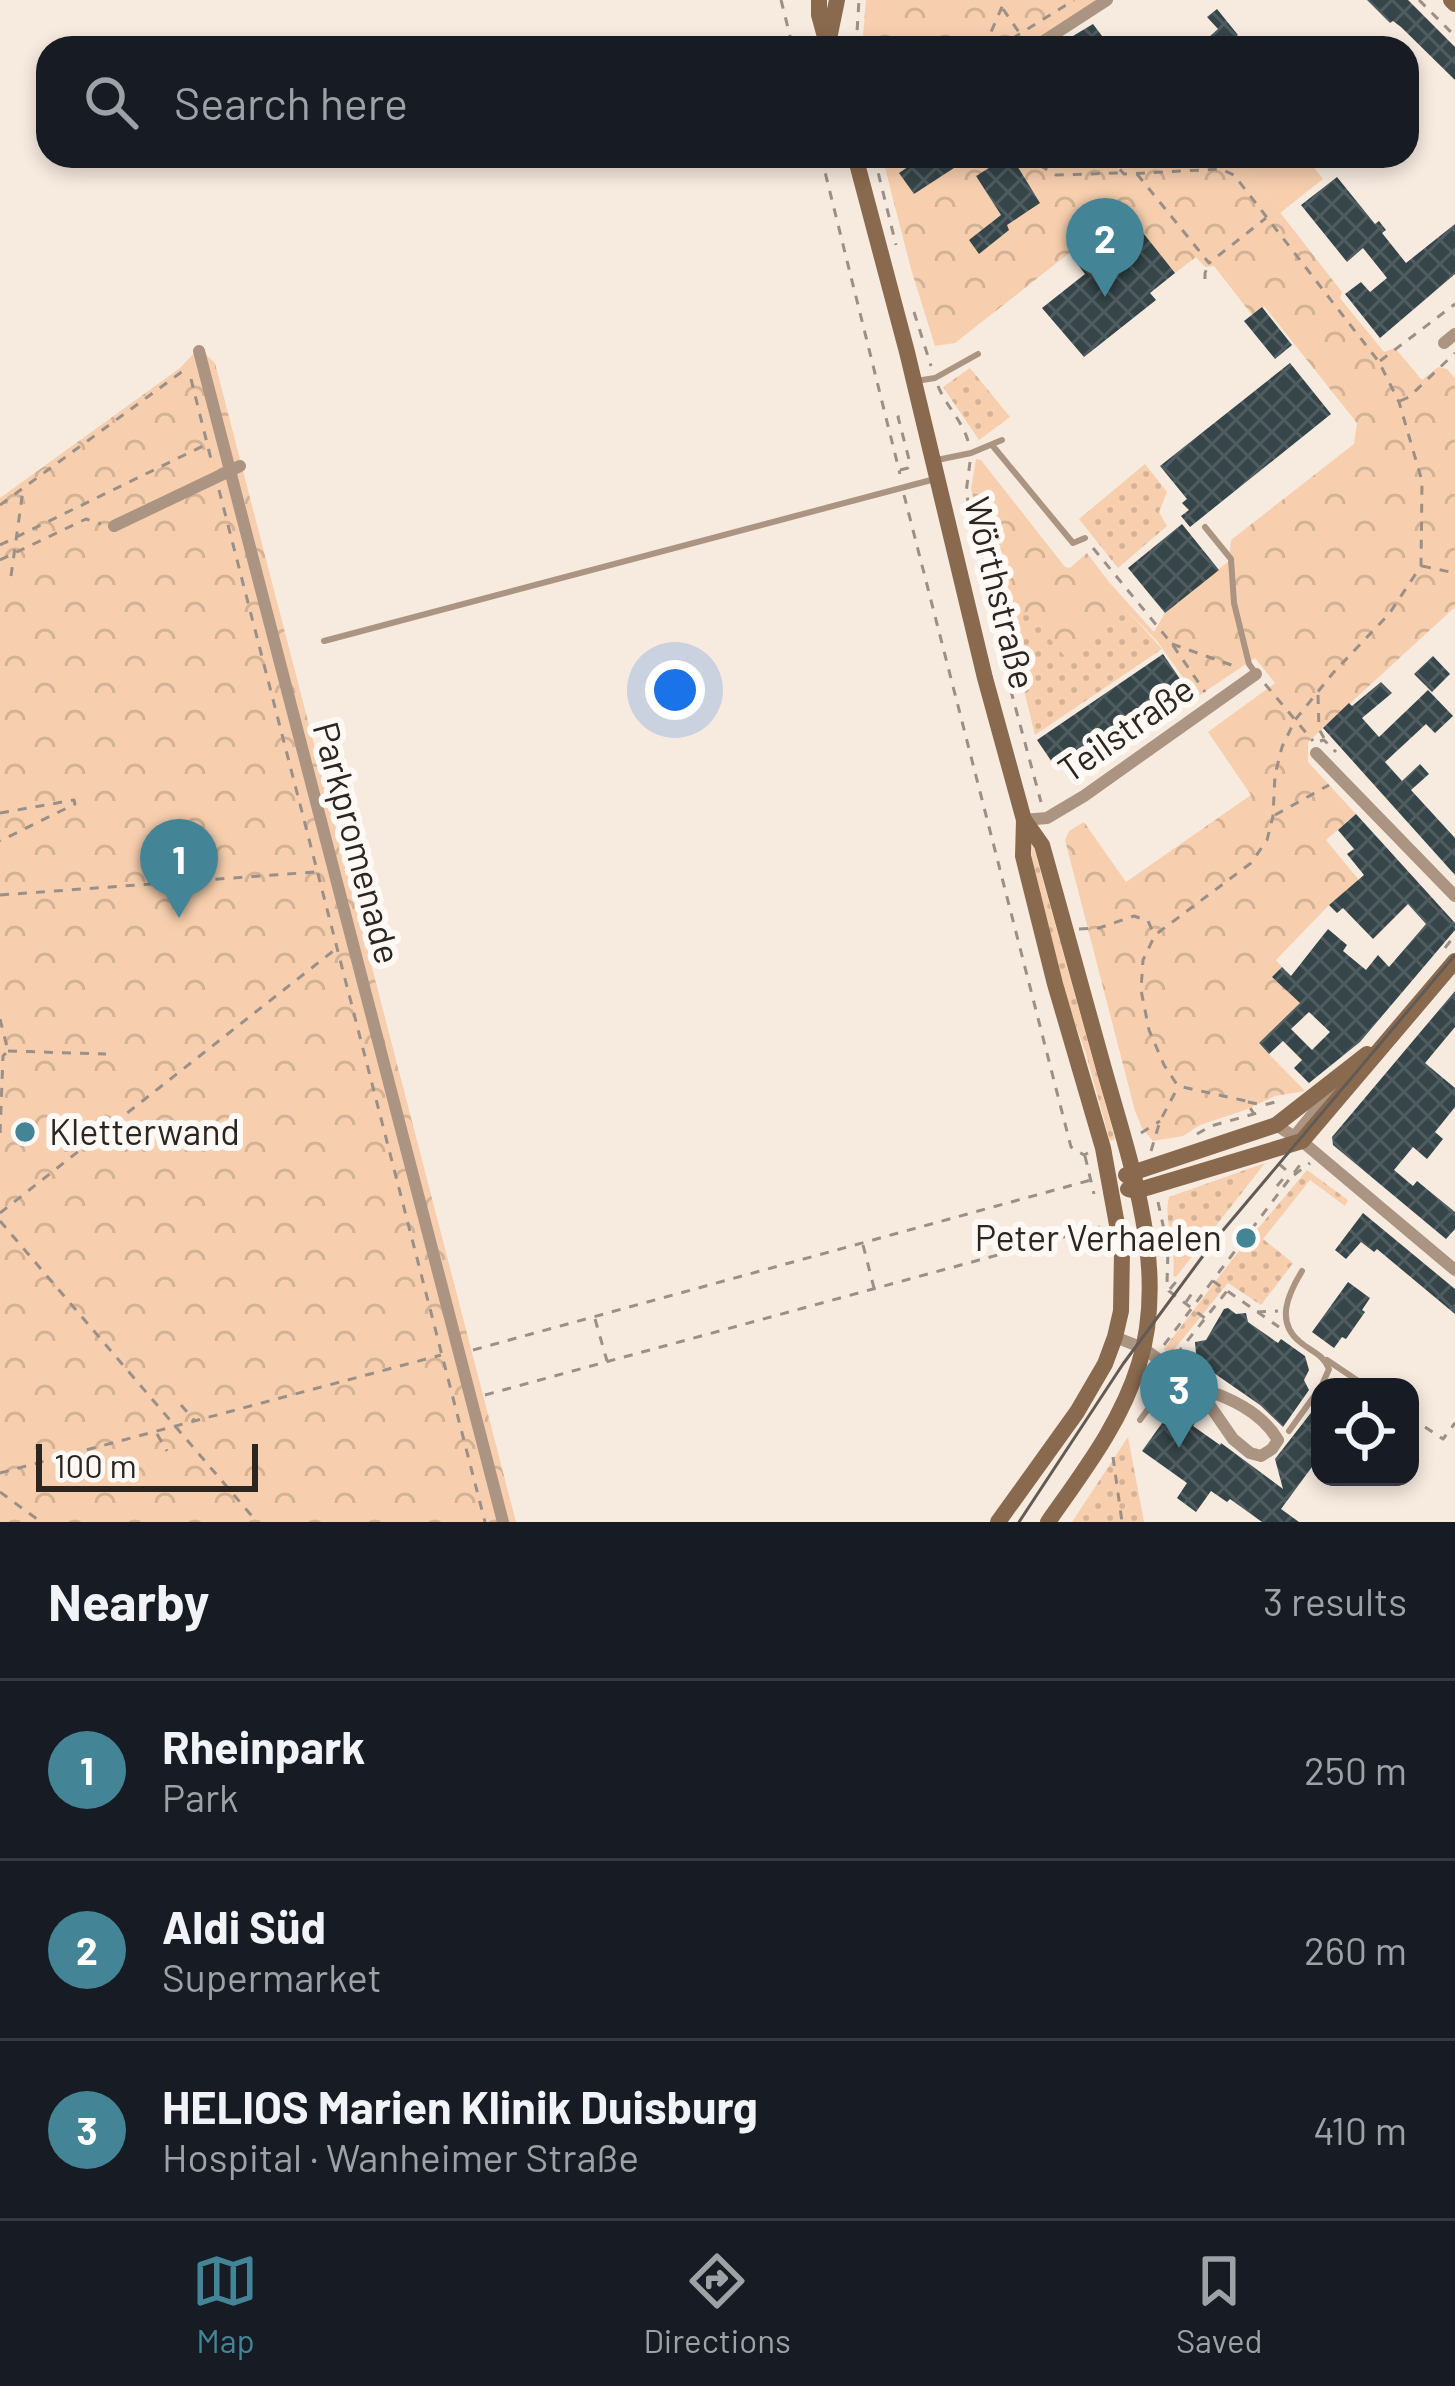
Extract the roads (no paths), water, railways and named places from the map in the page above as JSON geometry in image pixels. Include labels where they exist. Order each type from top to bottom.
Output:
[{"type":"street","points":[[819,0],[825,36]]},
{"type":"street","points":[[830,36],[837,0]]},
{"type":"street","points":[[1052,36],[1107,0]]},
{"type":"street","name":"Wörthstraße","points":[[858,168],[1024,820],[1023,856],[1103,1148],[1122,1252],[1123,1291],[1105,1364],[1077,1412],[998,1522]]},
{"type":"street","name":"Parkpromenade","points":[[200,354],[235,468],[503,1522]]},
{"type":"street","points":[[114,526],[235,468]]},
{"type":"street","name":"Teilstraße","points":[[1024,820],[1047,818],[1084,796],[1256,674]]},
{"type":"street","points":[[1316,753],[1455,896]]},
{"type":"street","name":"Wörthstraße","points":[[1024,820],[1042,845],[1132,1172],[1148,1248],[1160,1360],[1141,1360],[1105,1438],[1048,1522]]},
{"type":"street","points":[[1110,1185],[1136,1191],[1311,1148],[1384,1044],[1455,962]]},
{"type":"street","points":[[1110,1185],[1152,1158],[1276,1125],[1384,1044]]},
{"type":"street","points":[[1311,1148],[1298,1132],[1350,1067]]},
{"type":"street","points":[[1276,1125],[1311,1148],[1455,1270]]},
{"type":"street","points":[[1115,1337],[1160,1360],[1197,1387],[1264,1420],[1278,1440],[1272,1449],[1261,1456],[1233,1439],[1197,1387]]},
{"type":"lane","points":[[914,382],[935,378],[978,354]]},
{"type":"lane","points":[[324,641],[902,487],[1002,440]]},
{"type":"lane","points":[[992,445],[1072,543],[1085,538]]},
{"type":"lane","points":[[1205,527],[1231,559],[1239,624],[1256,674]]},
{"type":"lane","points":[[1302,1271],[1285,1308],[1286,1322],[1295,1339],[1354,1378]]},
{"type":"lane","points":[[1324,1358],[1329,1369],[1324,1378]]},
{"type":"lane","points":[[1140,1420],[1160,1360]]},
{"type":"lane","points":[[1289,1431],[1311,1400]]},
{"type":"tram line","points":[[1019,1522],[1123,1364],[1214,1241],[1455,955]]},
{"type":"place","name":"Aldi Süd","points":[[1105,297]]},
{"type":"place","name":"Rheinpark","points":[[179,918]]},
{"type":"place","name":"Kletterwand","points":[[25,1132]]},
{"type":"place","name":"Peter Verhaelen","points":[[1246,1238]]},
{"type":"place","name":"HELIOS Marien Klinik Duisburg","points":[[1179,1448]]}]
